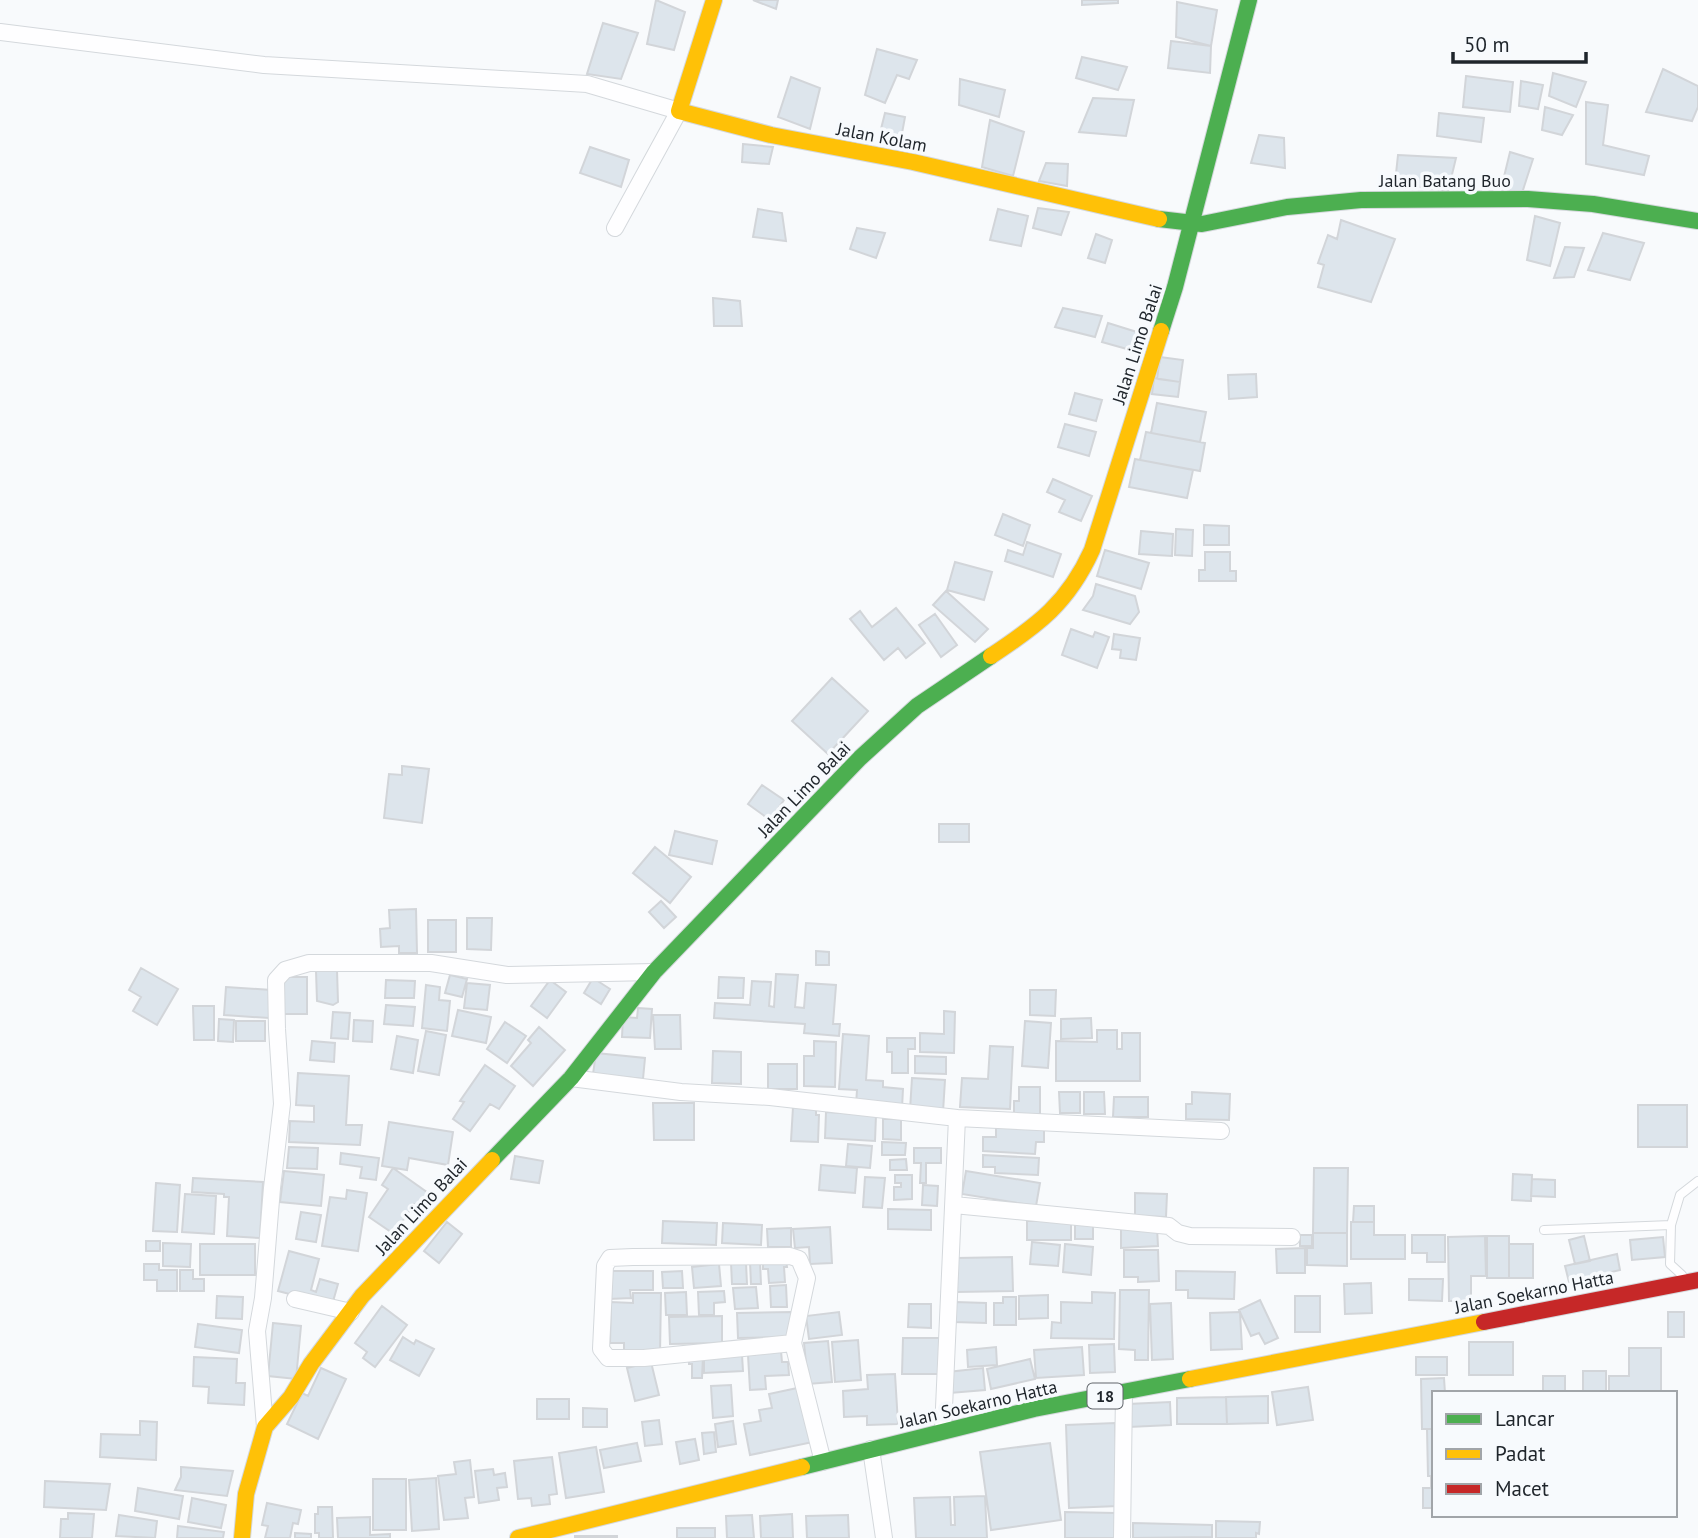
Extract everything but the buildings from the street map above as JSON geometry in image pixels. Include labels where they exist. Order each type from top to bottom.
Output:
[{"type":"main road","points":[[679,111],[714,0]]},
{"type":"main road","name":"Jalan Limo Balai","points":[[242,1538],[246,1494],[265,1426],[291,1397],[311,1364],[362,1296],[571,1078],[654,972],[890,729],[939,690],[1031,630],[1049,615],[1082,573],[1092,550],[1175,287],[1249,0]]},
{"type":"main road","name":"Jalan Kolam","points":[[679,111],[771,135],[913,162],[1168,221],[1192,224]]},
{"type":"main road","name":"Jalan Batang Buo","points":[[1192,224],[1287,207],[1361,200],[1446,199],[1528,199],[1593,204],[1698,221]]},
{"type":"main road","name":"Jalan Soekarno Hatta","points":[[518,1538],[558,1533],[943,1430],[1034,1409],[1694,1281]]},
{"type":"street","points":[[0,32],[264,65],[587,84],[679,111],[615,228]]},
{"type":"street","points":[[265,1426],[257,1331],[263,1298],[282,1104],[276,979],[285,970],[309,963],[431,963],[507,975],[654,972]]},
{"type":"street","points":[[571,1078],[681,1092],[770,1097],[957,1118],[1221,1131]]},
{"type":"street","points":[[943,1430],[957,1118]]},
{"type":"street","points":[[954,1205],[1169,1226],[1178,1233],[1190,1236],[1292,1237]]},
{"type":"street","points":[[793,1343],[644,1359],[608,1358],[601,1349],[605,1266],[610,1258],[633,1257],[790,1256],[799,1259],[807,1278],[793,1343],[823,1462]]},
{"type":"street","points":[[295,1299],[351,1312]]},
{"type":"street","points":[[1122,1538],[1124,1392]]},
{"type":"street","points":[[871,1449],[884,1538]]},
{"type":"lane","points":[[1694,1281],[1670,1264],[1671,1225],[1680,1195],[1698,1181]]},
{"type":"lane","points":[[1544,1230],[1671,1225]]},
{"type":"traffic: fast","points":[[1161,331],[1175,287],[1249,0]]},
{"type":"traffic: fast","points":[[1159,219],[1202,224],[1287,207],[1361,200],[1528,199],[1593,204],[1698,221]]},
{"type":"traffic: fast","points":[[492,1160],[571,1078],[654,972],[860,758],[917,706],[991,656]]},
{"type":"traffic: fast","points":[[802,1467],[1034,1409],[1190,1379]]},
{"type":"traffic: slow","points":[[714,0],[679,111],[771,135],[913,162],[1159,219]]},
{"type":"traffic: slow","points":[[991,656],[1050,611],[1073,585],[1083,568],[1092,550],[1161,331]]},
{"type":"traffic: slow","points":[[242,1538],[246,1494],[265,1427],[291,1397],[311,1364],[362,1296],[492,1160]]},
{"type":"traffic: slow","points":[[1190,1379],[1484,1322]]},
{"type":"traffic: slow","points":[[518,1538],[802,1467]]},
{"type":"traffic: jam","points":[[1484,1322],[1698,1280]]}]
